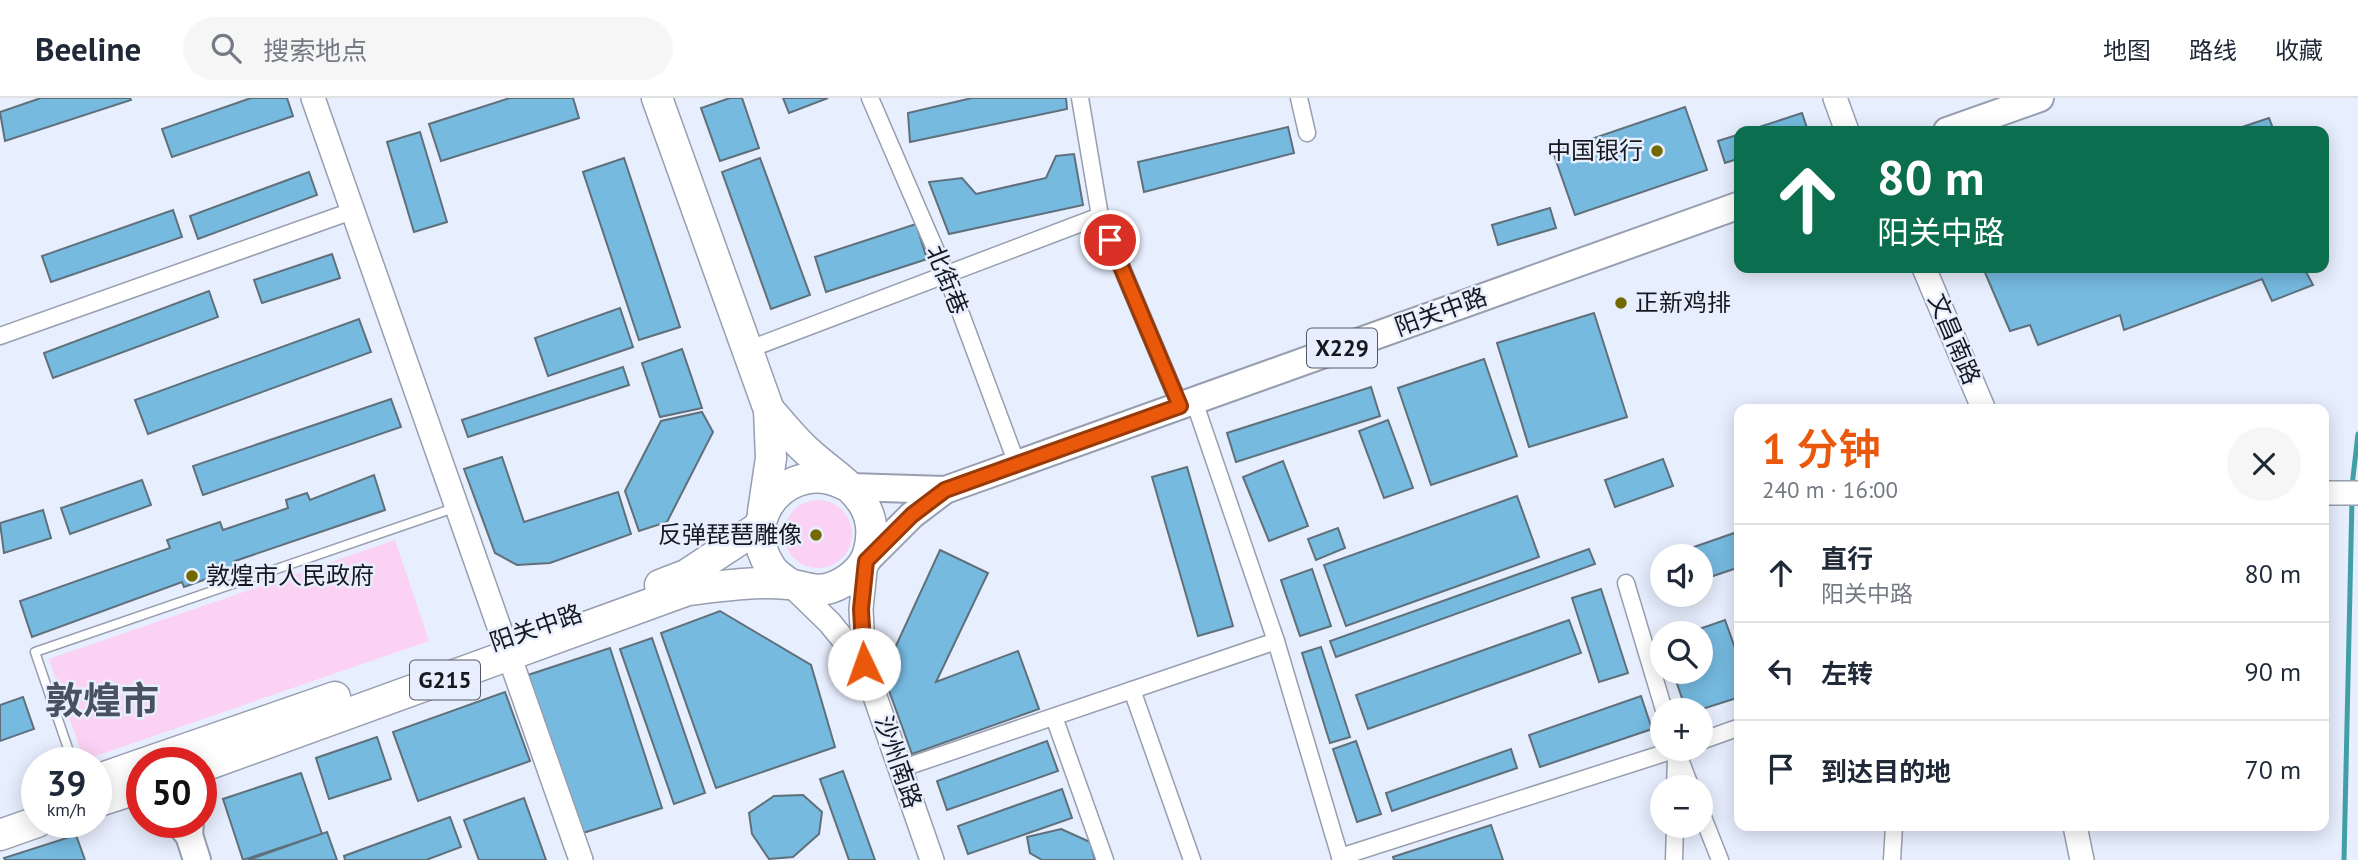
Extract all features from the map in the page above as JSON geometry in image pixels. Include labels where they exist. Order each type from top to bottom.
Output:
[{"type":"highway","points":[[657,98],[769,410],[772,458],[761,520],[762,553],[772,569],[790,584]]},
{"type":"highway","points":[[769,410],[806,451],[861,498],[870,514],[873,538],[866,561]]},
{"type":"highway","points":[[761,520],[775,493],[802,478],[831,478],[850,487]]},
{"type":"highway","name":"阳关中路","points":[[217,762],[686,575],[761,520]]},
{"type":"highway","name":"G215","points":[[790,584],[811,590],[830,589],[850,578],[866,561]]},
{"type":"highway","name":"阳关中路","points":[[197,747],[688,590],[743,583],[790,584]]},
{"type":"highway","points":[[0,813],[21,806]]},
{"type":"highway","points":[[0,835],[21,828]]},
{"type":"main road","points":[[1961,126],[2040,98]]},
{"type":"main road","name":"阳关中路","points":[[945,490],[1734,207]]},
{"type":"main road","name":"X229","points":[[850,487],[945,490]]},
{"type":"main road","name":"X229","points":[[866,561],[912,515],[945,490]]},
{"type":"main road","points":[[189,838],[197,860]]},
{"type":"street","points":[[313,98],[581,860]]},
{"type":"street","name":"北街巷","points":[[870,98],[946,275],[1017,464]]},
{"type":"street","points":[[1080,98],[1100,216],[1187,403],[1276,640],[1340,858],[1650,757]]},
{"type":"street","points":[[1299,98],[1307,133]]},
{"type":"street","points":[[1835,98],[1845,126]]},
{"type":"street","points":[[0,336],[352,211]]},
{"type":"street","points":[[747,350],[1100,216]]},
{"type":"street","name":"文昌南路","points":[[1926,273],[1981,404]]},
{"type":"street","points":[[2329,493],[2358,493]]},
{"type":"street","points":[[864,664],[861,609],[866,561]]},
{"type":"street","points":[[1626,583],[1660,698]]},
{"type":"street","points":[[790,584],[830,623],[864,664]]},
{"type":"street","points":[[900,769],[1276,640]]},
{"type":"street","name":"沙州南路","points":[[864,664],[932,860]]},
{"type":"street","points":[[1132,690],[1192,860]]},
{"type":"street","points":[[1054,717],[1105,860]]},
{"type":"street","points":[[1713,737],[1734,729]]},
{"type":"street","points":[[1892,860],[1894,831]]},
{"type":"street","points":[[2076,831],[2082,860]]},
{"type":"street","points":[[1674,860],[1675,838]]},
{"type":"street","points":[[1711,838],[1720,860]]},
{"type":"lane","points":[[68,747],[35,652],[456,508]]},
{"type":"shaded area","points":[[818,500],[831,503],[842,510],[849,521],[852,534],[849,547],[842,558],[831,565],[818,568],[805,565],[794,558],[787,547],[784,534],[787,521],[794,510],[805,503]]},
{"type":"shaded area","points":[[395,540],[429,641],[112,750],[112,747],[79,747],[49,659]]},
{"type":"building","points":[[41,98],[131,100],[5,141],[0,112]]},
{"type":"building","points":[[251,98],[287,98],[293,116],[172,157],[162,129]]},
{"type":"building","points":[[510,98],[573,98],[579,118],[441,161],[429,124]]},
{"type":"building","points":[[730,98],[742,98],[759,148],[720,161],[701,108]]},
{"type":"building","points":[[783,98],[828,98],[789,113]]},
{"type":"building","points":[[972,98],[1066,98],[1067,109],[910,142],[908,113]]},
{"type":"building","points":[[1685,107],[1707,170],[1575,215],[1553,152]]},
{"type":"building","points":[[1802,113],[1806,126],[1762,126]]},
{"type":"building","points":[[2269,118],[2272,126],[2245,126]]},
{"type":"building","points":[[1288,127],[1294,153],[1144,192],[1138,162]]},
{"type":"building","points":[[420,132],[447,222],[414,232],[387,142]]},
{"type":"building","points":[[1734,136],[1734,160],[1725,163],[1718,141]]},
{"type":"building","points":[[1074,154],[1083,205],[949,234],[929,182],[962,178],[976,194],[1046,178],[1056,156]]},
{"type":"building","points":[[624,158],[680,327],[639,340],[583,172]]},
{"type":"building","points":[[760,158],[810,295],[771,309],[722,172]]},
{"type":"building","points":[[309,172],[317,195],[198,239],[190,216]]},
{"type":"building","points":[[1550,208],[1556,228],[1498,245],[1492,225]]},
{"type":"building","points":[[173,210],[182,237],[51,282],[42,256]]},
{"type":"building","points":[[916,224],[927,259],[826,292],[815,257]]},
{"type":"building","points":[[332,254],[340,278],[262,303],[254,280]]},
{"type":"building","points":[[1985,273],[2307,273],[2313,285],[2272,301],[2262,279],[2124,330],[2120,315],[2038,345],[2030,325],[2010,331]]},
{"type":"building","points":[[209,291],[218,317],[53,378],[44,353]]},
{"type":"building","points":[[620,308],[633,347],[548,376],[535,338]]},
{"type":"building","points":[[1594,313],[1627,417],[1529,447],[1497,343]]},
{"type":"building","points":[[359,319],[371,352],[148,434],[135,400]]},
{"type":"building","points":[[682,349],[702,408],[660,417],[642,363]]},
{"type":"building","points":[[1484,359],[1517,456],[1431,485],[1398,388]]},
{"type":"building","points":[[623,367],[629,385],[468,437],[462,420]]},
{"type":"building","points":[[1371,387],[1380,416],[1236,462],[1227,433]]},
{"type":"building","points":[[391,399],[401,427],[203,495],[193,466]]},
{"type":"building","points":[[702,412],[713,432],[667,522],[639,531],[625,491],[661,421]]},
{"type":"building","points":[[1388,420],[1413,488],[1384,498],[1359,431]]},
{"type":"building","points":[[502,457],[524,522],[618,492],[631,534],[550,563],[517,565],[495,553],[464,469]]},
{"type":"building","points":[[1663,459],[1673,486],[1615,507],[1605,480]]},
{"type":"building","points":[[1283,461],[1308,526],[1269,541],[1243,477]]},
{"type":"building","points":[[1187,467],[1233,626],[1198,636],[1152,477]]},
{"type":"building","points":[[374,475],[385,510],[235,561],[237,568],[184,587],[182,582],[32,637],[20,601],[170,548],[167,540],[220,522],[223,530],[288,508],[286,500],[307,493],[310,500]]},
{"type":"building","points":[[142,480],[151,505],[70,534],[61,508]]},
{"type":"building","points":[[1517,496],[1539,557],[1346,626],[1324,565]]},
{"type":"building","points":[[43,510],[51,538],[4,553],[0,523]]},
{"type":"building","points":[[1338,528],[1345,548],[1316,560],[1308,539]]},
{"type":"building","points":[[1734,533],[1734,569],[1713,576],[1713,544],[1703,544]]},
{"type":"building","points":[[1589,549],[1595,564],[1336,657],[1330,641]]},
{"type":"building","points":[[940,550],[988,573],[936,682],[1018,651],[1039,709],[912,754],[883,674]]},
{"type":"building","points":[[1312,569],[1331,626],[1300,636],[1281,580]]},
{"type":"building","points":[[1601,589],[1628,673],[1599,682],[1572,598]]},
{"type":"building","points":[[720,611],[811,665],[835,747],[716,788],[661,633]]},
{"type":"building","points":[[1569,620],[1581,653],[1368,729],[1356,695]]},
{"type":"building","points":[[1725,620],[1734,645],[1734,699],[1713,706],[1713,698],[1682,698],[1677,684],[1713,684],[1713,624]]},
{"type":"building","points":[[652,638],[705,793],[674,804],[620,649]]},
{"type":"building","points":[[1321,647],[1350,737],[1330,743],[1302,653]]},
{"type":"building","points":[[610,648],[662,808],[580,834],[528,675]]},
{"type":"building","points":[[505,692],[530,761],[418,801],[393,732]]},
{"type":"building","points":[[1641,696],[1650,723],[1650,730],[1540,767],[1529,735]]},
{"type":"building","points":[[23,697],[34,729],[0,741],[0,705]]},
{"type":"building","points":[[377,737],[391,779],[329,799],[316,758]]},
{"type":"building","points":[[1047,741],[1058,771],[947,810],[937,781]]},
{"type":"building","points":[[1356,741],[1381,814],[1357,822],[1333,749]]},
{"type":"building","points":[[1511,749],[1517,768],[1392,811],[1386,793]]},
{"type":"building","points":[[843,771],[875,860],[849,860],[820,779]]},
{"type":"building","points":[[301,773],[322,834],[243,860],[223,799]]},
{"type":"building","points":[[1062,789],[1072,818],[968,854],[958,826]]},
{"type":"building","points":[[803,795],[822,812],[819,834],[793,857],[769,859],[752,834],[749,813],[774,796]]},
{"type":"building","points":[[524,798],[546,860],[479,860],[464,820]]},
{"type":"building","points":[[450,817],[461,847],[426,860],[345,860],[344,856]]},
{"type":"building","points":[[1491,825],[1503,860],[1394,860],[1393,857]]},
{"type":"building","points":[[1061,829],[1090,842],[1095,860],[1042,860],[1030,853],[1027,837]]},
{"type":"building","points":[[327,832],[337,860],[248,860]]},
{"type":"building","points":[[67,838],[77,838],[85,860],[5,860],[4,858]]},
{"type":"waterway","points":[[2352,486],[2358,434]]},
{"type":"waterway","points":[[2344,860],[2352,499]]},
{"type":"place","name":"中国银行","points":[[1657,151]]},
{"type":"place","name":"正新鸡排","points":[[1621,303]]},
{"type":"place","name":"反弹琵琶雕像","points":[[816,535]]},
{"type":"place","name":"敦煌市人民政府","points":[[192,576]]},
{"type":"district","name":"敦煌市","points":[[102,701]]},
{"type":"route","points":[[864,664],[861,609],[866,561],[912,515],[945,490],[1180,406],[1110,240]]}]
